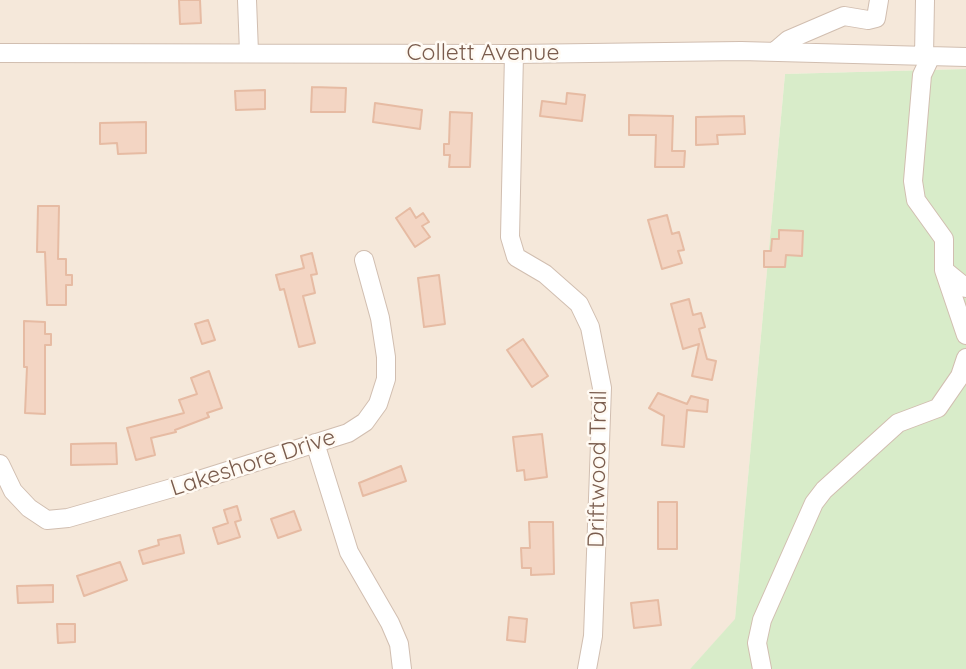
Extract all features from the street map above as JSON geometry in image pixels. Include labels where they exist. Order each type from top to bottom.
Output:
[{"type":"street","points":[[247,0],[249,52]]},
{"type":"street","points":[[774,52],[788,40],[844,16],[869,20],[876,18],[879,0]]},
{"type":"street","points":[[925,0],[927,56],[922,75],[913,181],[916,200],[944,239],[944,270],[966,335]]},
{"type":"street","name":"Collett Avenue","points":[[0,53],[774,52],[966,57]]},
{"type":"street","name":"Driftwood Trail","points":[[514,54],[510,237],[516,257],[545,274],[579,304],[590,327],[602,387],[593,636],[587,669]]},
{"type":"street","name":"Lakeshore Drive","points":[[0,464],[13,491],[29,508],[47,520],[68,519],[186,485],[348,433],[365,422],[378,404],[386,379],[386,357],[380,318],[364,260]]},
{"type":"street","points":[[944,270],[966,288]]},
{"type":"street","points":[[762,669],[757,643],[761,620],[814,503],[824,489],[898,423],[938,408],[960,376],[966,358]]},
{"type":"street","points":[[315,443],[349,552],[390,623],[399,644],[402,669]]},
{"type":"shaded area","points":[[0,0],[966,0],[966,69],[785,74],[735,620],[690,669],[0,669]]},
{"type":"green space","points":[[966,69],[966,669],[690,669],[735,619],[785,74]]},
{"type":"building","points":[[179,0],[200,0],[201,23],[180,24]]},
{"type":"building","points":[[312,87],[346,88],[345,112],[311,112]]},
{"type":"building","points":[[265,90],[265,109],[236,110],[235,91]]},
{"type":"building","points":[[567,93],[585,95],[582,121],[540,116],[542,101],[566,104]]},
{"type":"building","points":[[375,103],[422,110],[420,129],[373,122]]},
{"type":"building","points":[[450,112],[472,113],[470,167],[449,167],[450,155],[444,155],[444,144],[449,144]]},
{"type":"building","points":[[629,115],[673,116],[672,151],[685,151],[684,167],[655,167],[656,135],[629,135]]},
{"type":"building","points":[[744,116],[745,134],[717,135],[718,144],[696,145],[696,117]]},
{"type":"building","points":[[146,122],[146,153],[118,154],[117,143],[100,144],[100,123]]},
{"type":"building","points":[[38,206],[59,206],[58,259],[66,259],[66,275],[72,275],[72,285],[66,285],[66,305],[47,305],[45,252],[37,252]]},
{"type":"building","points":[[410,208],[416,218],[423,213],[429,222],[422,226],[430,237],[415,247],[396,218]]},
{"type":"building","points":[[667,215],[672,234],[679,232],[684,250],[678,251],[682,263],[662,269],[648,220]]},
{"type":"building","points":[[779,230],[803,231],[802,256],[786,255],[785,267],[764,267],[764,251],[771,251],[772,239],[779,239]]},
{"type":"building","points":[[312,253],[317,274],[311,275],[315,293],[303,296],[315,343],[299,347],[284,289],[280,290],[276,275],[304,268],[301,256]]},
{"type":"building","points":[[439,275],[445,324],[424,327],[418,278]]},
{"type":"building","points":[[689,299],[693,315],[701,313],[705,327],[699,329],[707,359],[716,361],[712,380],[692,376],[699,344],[683,349],[671,304]]},
{"type":"building","points":[[208,320],[215,340],[202,344],[195,324]]},
{"type":"building","points":[[24,321],[45,322],[45,334],[51,334],[51,345],[45,345],[45,414],[25,413],[27,367],[24,367]]},
{"type":"building","points":[[523,339],[548,376],[532,387],[507,350]]},
{"type":"building","points":[[209,371],[222,408],[207,413],[209,417],[175,430],[176,432],[151,438],[155,455],[136,460],[127,428],[184,413],[179,400],[197,394],[191,378]]},
{"type":"building","points":[[658,393],[687,404],[691,396],[708,400],[707,412],[687,410],[684,447],[662,445],[664,416],[649,408]]},
{"type":"building","points":[[542,434],[547,477],[525,480],[524,470],[517,471],[513,437]]},
{"type":"building","points":[[116,443],[117,464],[71,465],[71,444]]},
{"type":"building","points":[[401,466],[406,481],[363,496],[359,483]]},
{"type":"building","points":[[658,502],[677,502],[677,549],[658,549]]},
{"type":"building","points":[[237,506],[241,520],[235,522],[240,537],[218,544],[213,528],[228,523],[224,510]]},
{"type":"building","points":[[294,511],[301,530],[278,538],[271,519]]},
{"type":"building","points":[[529,522],[553,522],[554,574],[531,575],[531,568],[522,568],[521,548],[530,548]]},
{"type":"building","points":[[180,535],[184,553],[143,564],[139,551],[159,545],[158,540]]},
{"type":"building","points":[[120,562],[127,580],[84,596],[77,576]]},
{"type":"building","points":[[53,585],[53,602],[18,603],[17,586]]},
{"type":"building","points":[[658,600],[661,625],[634,628],[631,603]]},
{"type":"building","points":[[509,617],[527,619],[525,642],[507,640]]},
{"type":"building","points":[[57,624],[75,624],[75,642],[58,643]]}]
